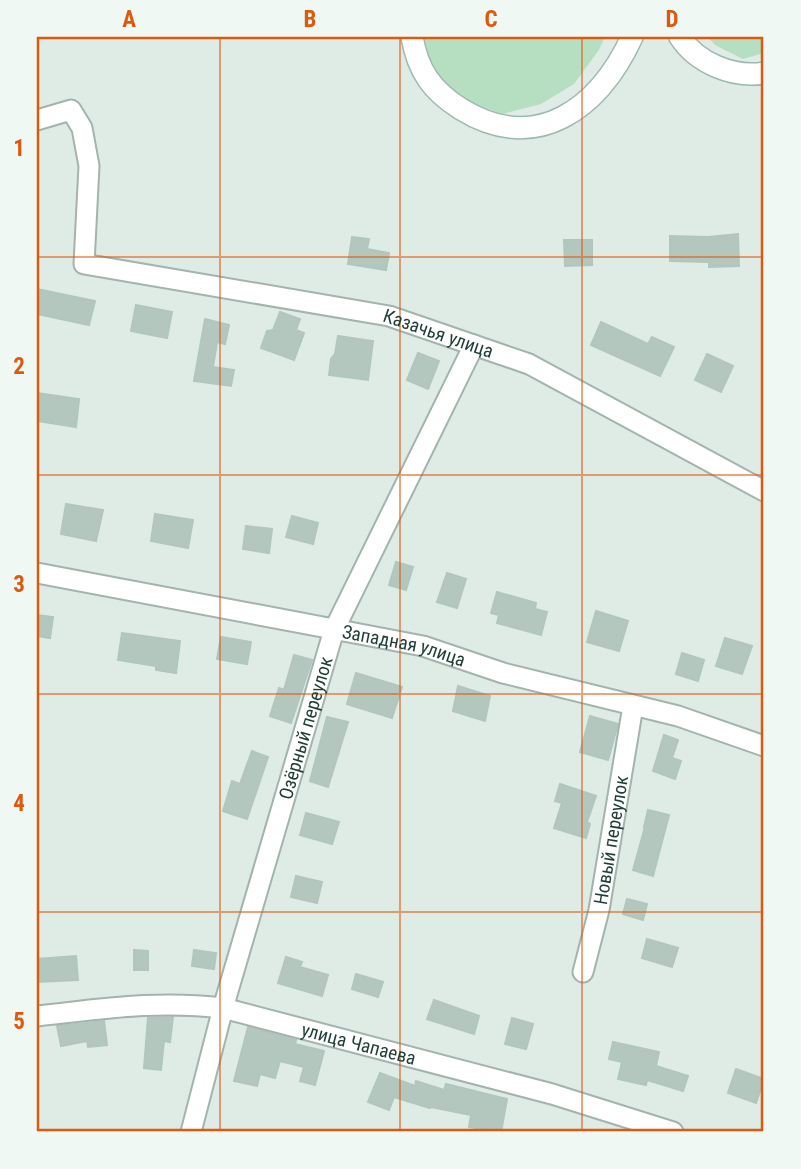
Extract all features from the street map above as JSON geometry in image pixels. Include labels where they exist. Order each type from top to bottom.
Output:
[{"type":"main road","points":[[412,37],[420,66],[429,82],[446,100],[490,124],[518,129],[545,125],[574,110],[602,86],[623,56],[632,37]]},
{"type":"main road","points":[[680,37],[685,45],[706,62],[730,72],[764,73]]},
{"type":"street","name":"Казачья улица","points":[[37,120],[71,110],[82,128],[89,166],[84,264],[389,316],[529,365],[764,491]]},
{"type":"street","name":"Озёрный переулок","points":[[191,1132],[223,1008],[334,629],[474,345]]},
{"type":"street","name":"Западная улица","points":[[37,573],[423,646],[503,673],[678,716],[764,746]]},
{"type":"street","name":"Новый переулок","points":[[583,972],[599,911],[633,706]]},
{"type":"street","name":"улица Чапаева","points":[[37,1016],[148,1004],[186,1003],[223,1008],[552,1094],[673,1132]]},
{"type":"green space","points":[[424,37],[605,37],[599,50],[574,84],[541,104],[502,114],[464,100],[432,69]]},
{"type":"green space","points":[[708,37],[764,37],[764,53],[743,59],[715,45]]},
{"type":"building","points":[[738,234],[739,266],[709,267],[709,262],[670,261],[670,236],[708,237]]},
{"type":"building","points":[[352,237],[369,239],[367,249],[389,253],[386,270],[348,264]]},
{"type":"building","points":[[564,240],[592,240],[592,265],[565,266]]},
{"type":"building","points":[[37,289],[95,301],[89,325],[37,314]]},
{"type":"building","points":[[136,305],[172,312],[167,338],[131,331]]},
{"type":"building","points":[[280,312],[300,319],[296,330],[304,333],[294,360],[261,348],[267,331],[273,330]]},
{"type":"building","points":[[205,319],[229,325],[225,344],[217,342],[213,367],[234,370],[231,386],[194,381]]},
{"type":"building","points":[[601,322],[648,344],[652,337],[674,347],[660,376],[591,345]]},
{"type":"building","points":[[338,336],[373,341],[368,380],[329,375]]},
{"type":"building","points":[[418,353],[439,361],[428,389],[407,380]]},
{"type":"building","points":[[707,354],[733,366],[721,392],[695,380]]},
{"type":"building","points":[[37,393],[79,399],[76,427],[37,421]]},
{"type":"building","points":[[66,504],[103,510],[96,541],[61,534]]},
{"type":"building","points":[[155,514],[193,520],[188,548],[151,541]]},
{"type":"building","points":[[292,516],[318,523],[313,544],[286,537]]},
{"type":"building","points":[[246,526],[272,529],[269,553],[243,549]]},
{"type":"building","points":[[396,562],[413,567],[406,590],[389,585]]},
{"type":"building","points":[[447,573],[466,579],[457,608],[437,602]]},
{"type":"building","points":[[497,592],[536,603],[535,609],[547,612],[541,635],[497,623],[499,615],[491,613]]},
{"type":"building","points":[[596,611],[628,621],[619,651],[587,642]]},
{"type":"building","points":[[37,615],[53,617],[50,638],[37,636]]},
{"type":"building","points":[[122,633],[180,641],[176,673],[156,670],[156,666],[118,660]]},
{"type":"building","points":[[221,637],[251,642],[247,664],[217,659]]},
{"type":"building","points":[[725,638],[752,646],[742,674],[716,666]]},
{"type":"building","points":[[682,653],[704,660],[698,681],[676,674]]},
{"type":"building","points":[[294,655],[312,660],[291,723],[270,716],[279,688],[284,690]]},
{"type":"building","points":[[356,673],[402,687],[392,718],[347,704]]},
{"type":"building","points":[[458,686],[490,696],[485,721],[453,711]]},
{"type":"building","points":[[590,716],[618,724],[608,760],[580,752]]},
{"type":"building","points":[[327,717],[348,722],[328,787],[310,781]]},
{"type":"building","points":[[664,735],[678,740],[672,758],[681,761],[675,779],[653,771]]},
{"type":"building","points":[[252,751],[268,757],[247,819],[223,811],[232,781],[240,784]]},
{"type":"building","points":[[560,784],[596,796],[587,822],[590,824],[586,838],[554,828],[562,803],[555,801]]},
{"type":"building","points":[[648,810],[669,815],[653,876],[633,870]]},
{"type":"building","points":[[306,813],[339,822],[332,844],[300,835]]},
{"type":"building","points":[[296,876],[322,882],[317,903],[291,897]]},
{"type":"building","points":[[627,899],[647,904],[643,920],[623,914]]},
{"type":"building","points":[[647,939],[678,948],[672,967],[642,958]]},
{"type":"building","points":[[134,950],[148,951],[148,970],[134,970]]},
{"type":"building","points":[[194,950],[216,953],[214,969],[192,966]]},
{"type":"building","points":[[76,956],[78,980],[37,982],[37,959]]},
{"type":"building","points":[[286,957],[302,962],[300,967],[328,975],[322,996],[278,983]]},
{"type":"building","points":[[356,974],[383,982],[378,997],[352,989]]},
{"type":"building","points":[[434,1000],[479,1016],[474,1034],[427,1019]]},
{"type":"building","points":[[173,1017],[170,1042],[164,1041],[161,1070],[144,1068],[148,1018]]},
{"type":"building","points":[[512,1018],[533,1024],[526,1049],[505,1044]]},
{"type":"building","points":[[104,1021],[107,1045],[88,1047],[87,1041],[61,1046],[57,1026]]},
{"type":"building","points":[[248,1027],[324,1051],[315,1085],[300,1081],[304,1067],[280,1061],[275,1078],[260,1074],[257,1086],[234,1081]]},
{"type":"building","points":[[613,1042],[659,1052],[656,1066],[688,1076],[683,1091],[647,1080],[646,1085],[618,1079],[622,1062],[609,1059]]},
{"type":"building","points":[[736,1069],[764,1079],[756,1103],[728,1093]]},
{"type":"building","points":[[380,1073],[415,1086],[416,1081],[444,1090],[446,1084],[507,1099],[501,1132],[469,1127],[471,1115],[430,1108],[394,1097],[389,1110],[368,1102]]}]
